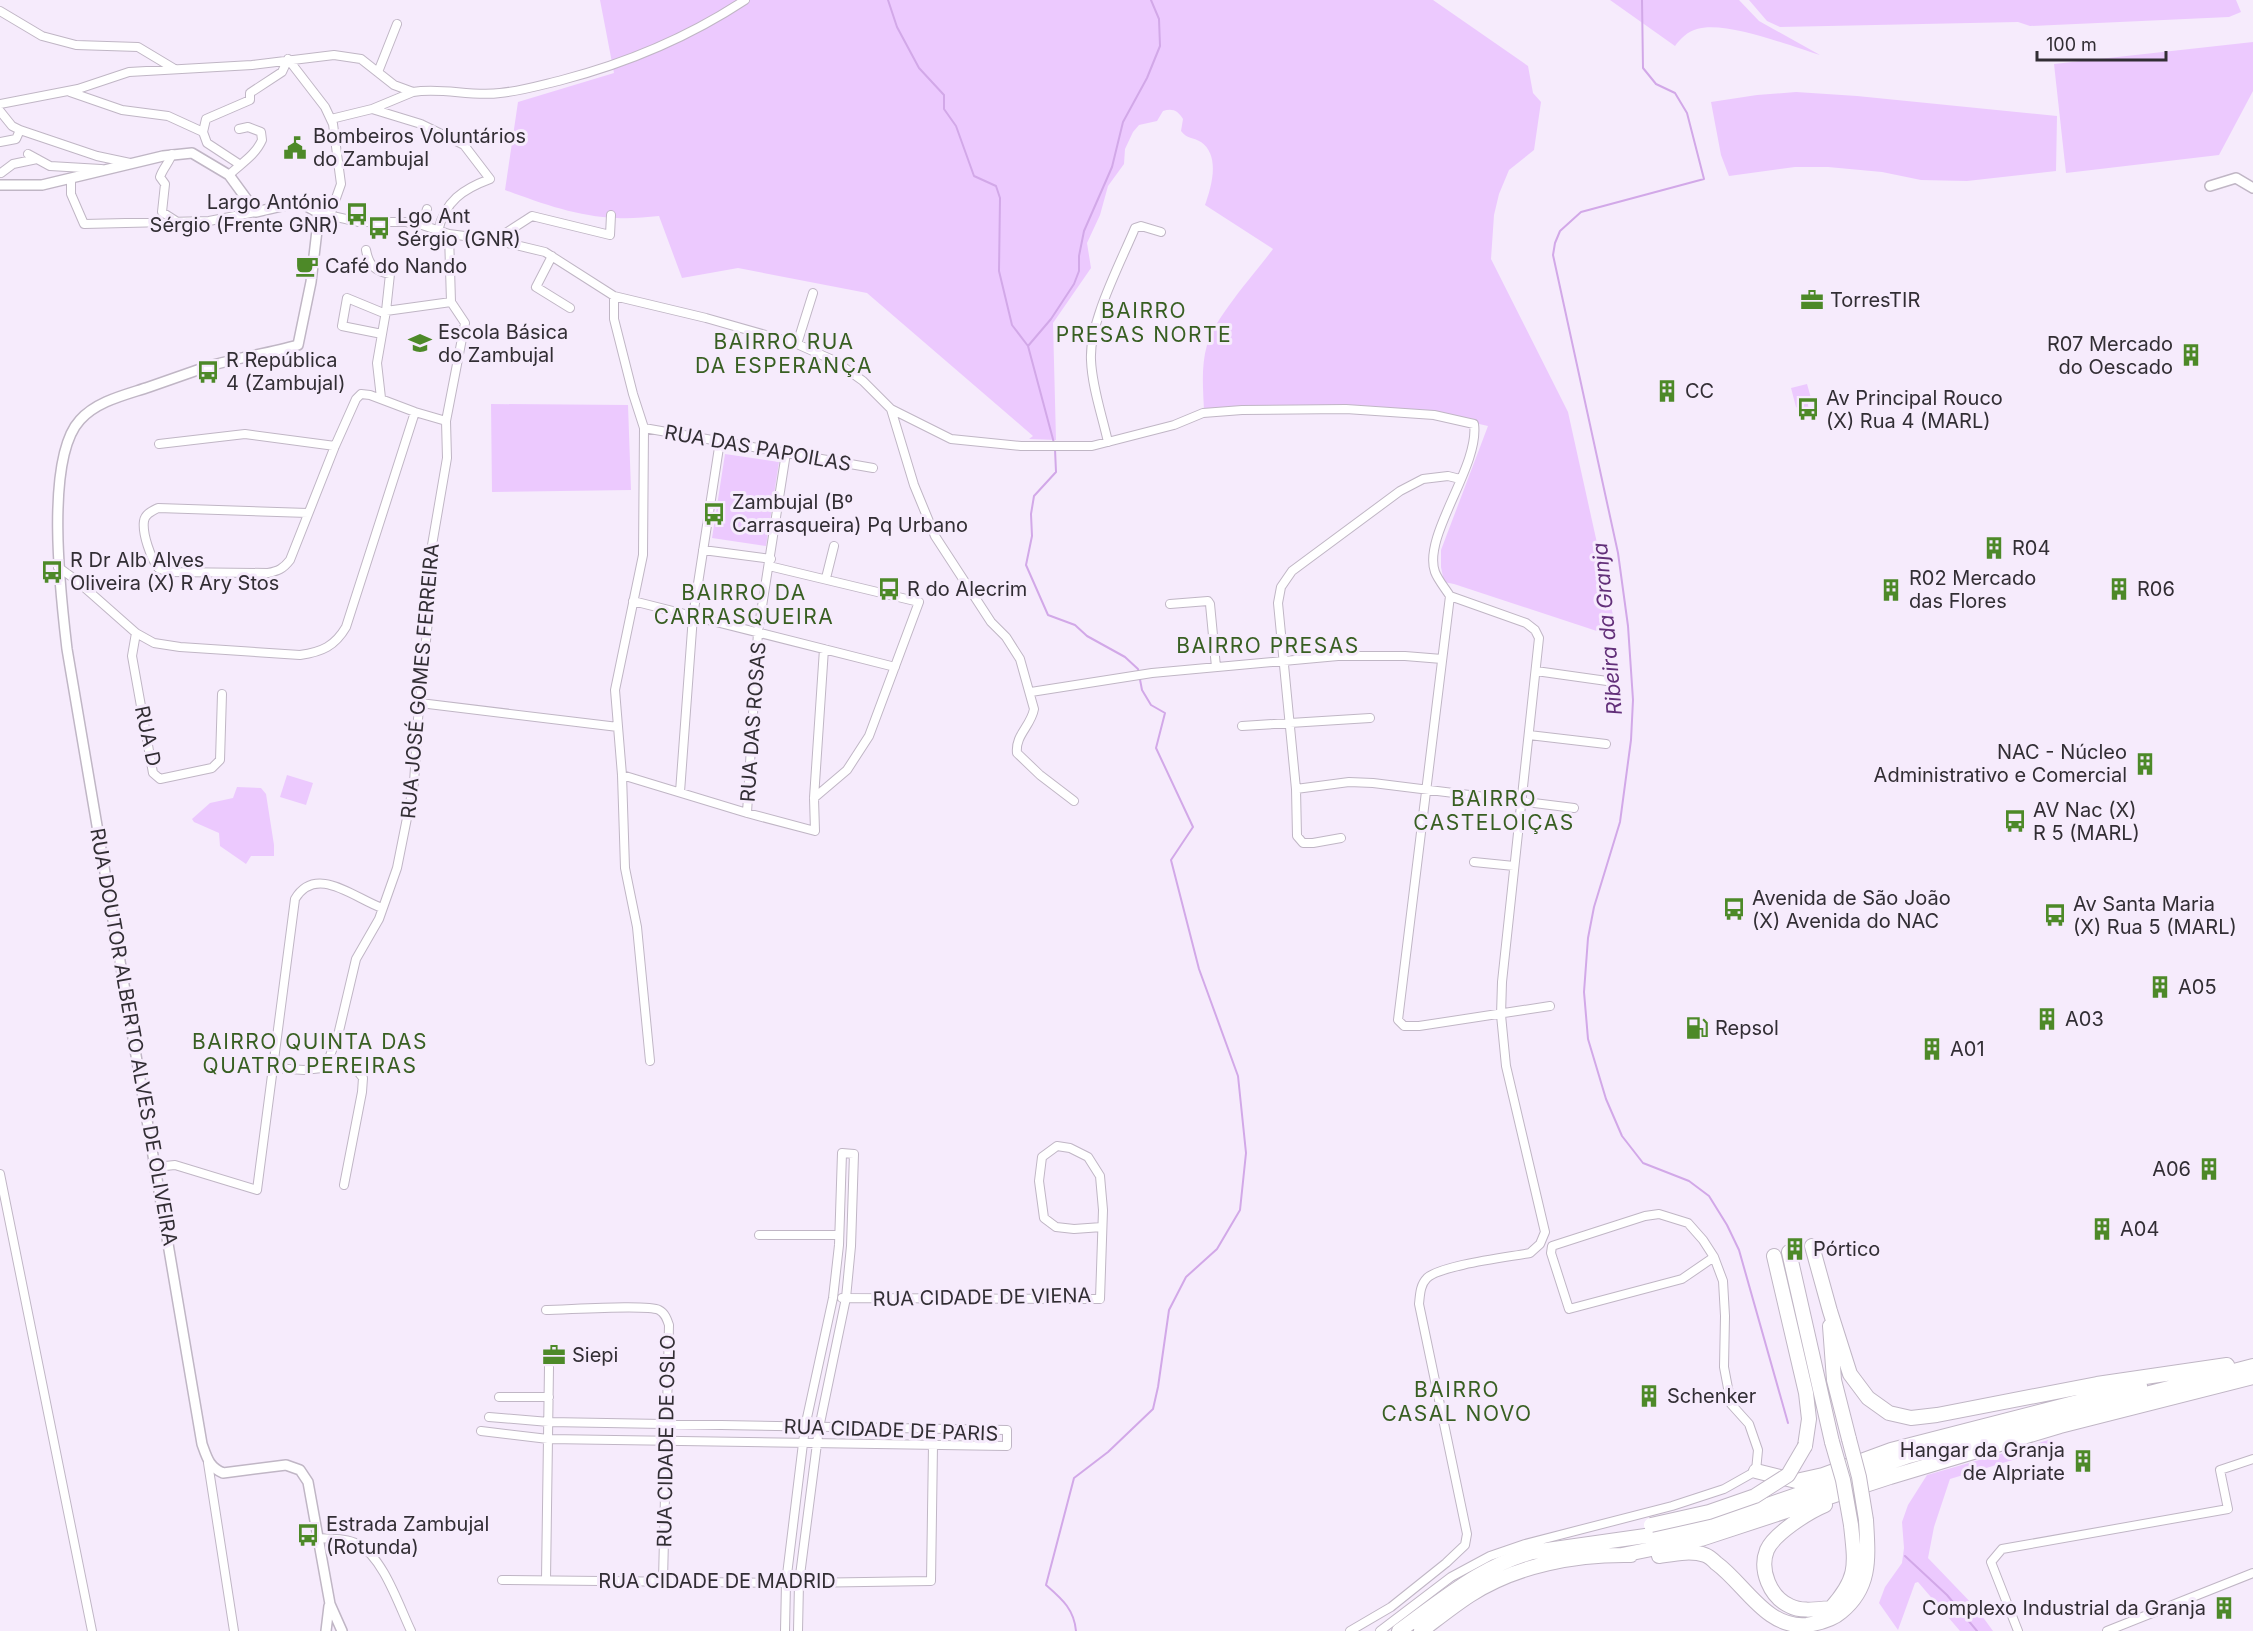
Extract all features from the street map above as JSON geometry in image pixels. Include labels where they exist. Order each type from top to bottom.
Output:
[{"type":"highway","points":[[1812,1246],[1850,1374],[1868,1398],[1889,1413],[1911,1418],[1937,1415],[2097,1384],[2253,1361]]},
{"type":"highway","points":[[1789,1252],[1832,1442],[1843,1480],[1851,1525],[1854,1572],[1846,1591],[1831,1608],[1808,1610],[1790,1606],[1772,1590],[1764,1563],[1767,1550],[1774,1539],[1817,1508],[1890,1477]]},
{"type":"highway","points":[[1399,1631],[1465,1583],[1506,1561],[1533,1552],[1709,1512],[1755,1496],[1788,1475],[1805,1446],[1809,1419],[1806,1393],[1774,1256]]},
{"type":"highway","points":[[1421,1631],[1471,1594],[1512,1574],[1562,1560],[1622,1555],[1658,1556],[1683,1552],[1705,1555],[1730,1573],[1760,1607],[1778,1620],[1799,1626],[1818,1624],[1837,1616],[1853,1603],[1866,1578],[1868,1560],[1866,1520],[1859,1477],[1834,1380],[1830,1311]]},
{"type":"highway","points":[[1756,1471],[1796,1481],[1823,1475],[1891,1450],[2229,1364]]},
{"type":"highway","points":[[1533,1552],[1701,1528],[1909,1456],[2253,1366]]},
{"type":"highway","points":[[1622,1555],[1701,1539],[1890,1477],[2060,1425],[2253,1377]]},
{"type":"street","points":[[331,119],[372,109],[413,92],[426,90],[504,93],[596,71],[673,42],[745,0]]},
{"type":"street","points":[[0,11],[42,36],[76,45],[138,47],[173,68]]},
{"type":"street","points":[[378,72],[397,24]]},
{"type":"street","points":[[0,104],[69,92],[129,72],[252,65],[334,55],[361,59],[394,85],[413,92]]},
{"type":"street","points":[[288,59],[325,107],[331,119],[342,176],[340,191],[330,215]]},
{"type":"street","points":[[239,164],[207,143],[203,132],[206,119],[250,100],[250,93],[282,72],[288,59]]},
{"type":"street","points":[[69,92],[122,110],[168,116],[203,132]]},
{"type":"street","points":[[372,109],[421,124],[458,140],[490,179],[463,191],[445,212],[438,231]]},
{"type":"street","points":[[0,111],[12,126],[20,130],[97,156],[130,163]]},
{"type":"street","points":[[229,175],[246,160],[262,140],[261,132],[248,127],[239,129]]},
{"type":"street","points":[[0,142],[16,139],[20,130]]},
{"type":"street","points":[[28,153],[50,166],[105,169]]},
{"type":"street","points":[[0,185],[36,185],[172,154],[192,153],[229,175],[256,212]]},
{"type":"street","points":[[172,154],[160,177],[165,184],[162,212],[177,222]]},
{"type":"street","points":[[1,173],[13,164],[37,159]]},
{"type":"street","points":[[71,177],[71,194],[84,224],[209,221],[299,202],[319,213],[358,222],[406,222],[449,234],[495,240],[552,256],[614,296],[706,318],[797,344],[836,361],[863,381],[891,409],[951,439],[1021,446],[1092,446],[1174,424],[1203,413],[1221,411],[1346,409],[1434,415],[1474,424],[1472,450],[1433,551],[1435,572],[1449,596],[1398,1020],[1404,1026],[1419,1026],[1550,1006]]},
{"type":"street","points":[[2210,186],[2236,177],[2253,188]]},
{"type":"street","points":[[422,225],[427,209]]},
{"type":"street","name":"RUA DOUTOR ALBERTO ALVES DE OLIVEIRA","points":[[208,1462],[196,1411],[67,649],[58,567],[60,486],[67,441],[78,422],[91,409],[113,399],[211,366],[298,345],[311,282],[319,213]]},
{"type":"street","points":[[495,240],[532,216],[610,235],[611,215]]},
{"type":"street","points":[[1108,442],[1090,359],[1095,329],[1135,228],[1141,226],[1161,232]]},
{"type":"street","points":[[382,334],[342,326],[347,298],[381,312],[451,302],[449,234]]},
{"type":"street","points":[[366,250],[368,262],[378,272],[390,274],[377,363],[381,398]]},
{"type":"street","points":[[552,256],[536,287],[570,308]]},
{"type":"street","points":[[797,344],[813,293]]},
{"type":"street","points":[[614,296],[614,319],[644,428],[643,555],[615,690],[622,775],[624,868],[637,927],[650,1061]]},
{"type":"street","name":"RUA JOSÉ GOMES FERREIRA","points":[[327,1064],[339,1031],[356,959],[379,919],[390,891],[410,807],[429,621],[431,551],[447,458],[446,421],[465,323],[451,302]]},
{"type":"street","points":[[308,513],[158,508],[148,513],[144,521],[149,551],[158,568],[180,572],[268,573],[277,571],[284,568],[290,560],[335,446],[356,399],[361,394],[381,398],[415,412],[446,421]]},
{"type":"street","points":[[891,409],[914,485],[935,536],[992,622],[1006,637],[1020,659],[1034,709],[1033,716],[1016,745],[1017,753],[1033,769],[1074,801]]},
{"type":"street","points":[[58,567],[136,633],[154,643],[227,651],[300,655],[315,653],[329,647],[340,637],[346,627],[415,412]]},
{"type":"street","name":"RUA DAS PAPOILAS","points":[[644,428],[873,468]]},
{"type":"street","points":[[159,444],[245,434],[335,446]]},
{"type":"street","points":[[680,792],[693,616],[720,441]]},
{"type":"street","name":"RUA DAS ROSAS","points":[[747,813],[758,632],[786,453]]},
{"type":"street","points":[[1341,838],[1303,843],[1297,836],[1296,789],[1282,661],[1278,595],[1284,579],[1292,571],[1406,488],[1429,478],[1448,476],[1460,478]]},
{"type":"street","points":[[826,578],[834,546]]},
{"type":"street","points":[[703,550],[770,563],[919,602],[869,736],[848,770],[814,798]]},
{"type":"street","points":[[1350,1631],[1391,1607],[1465,1545],[1467,1534],[1419,1304],[1420,1290],[1427,1278],[1443,1270],[1530,1253],[1540,1244],[1545,1232],[1506,1066],[1501,1015],[1502,982],[1539,638],[1535,630],[1526,623],[1449,596]]},
{"type":"street","points":[[633,601],[895,667]]},
{"type":"street","points":[[1170,604],[1208,601],[1216,667]]},
{"type":"street","name":"RUA D","points":[[136,633],[132,656],[153,773],[160,779],[212,768],[220,760],[222,694]]},
{"type":"street","points":[[622,775],[815,831],[814,798],[824,649]]},
{"type":"street","points":[[1031,692],[1142,674],[1282,661],[1365,655],[1442,659]]},
{"type":"street","points":[[1536,671],[1607,681]]},
{"type":"street","points":[[420,703],[618,727]]},
{"type":"street","points":[[1242,726],[1370,718]]},
{"type":"street","points":[[1528,735],[1606,744]]},
{"type":"street","points":[[1296,789],[1349,782],[1373,783],[1574,808]]},
{"type":"street","points":[[1474,862],[1514,866]]},
{"type":"street","points":[[155,1167],[175,1165],[257,1190],[289,960],[295,899],[299,892],[308,885],[318,882],[338,887],[382,909]]},
{"type":"street","points":[[273,1068],[304,1071],[322,1068],[327,1064],[356,1069],[363,1078],[344,1185]]},
{"type":"street","name":"RUA CIDADE DE VIENA","points":[[832,1298],[1100,1299],[1102,1227],[1100,1176],[1088,1157],[1070,1148],[1057,1146],[1042,1157],[1039,1181],[1044,1218],[1056,1227],[1074,1229],[1102,1227]]},
{"type":"street","points":[[785,1631],[786,1583],[805,1427],[832,1298],[839,1235],[842,1153],[854,1154],[851,1246],[846,1298],[819,1428],[799,1583],[798,1631]]},
{"type":"street","points":[[0,1173],[92,1631]]},
{"type":"street","points":[[1380,1631],[1451,1577],[1490,1556],[1525,1544],[1672,1506],[1724,1489],[1756,1471],[1758,1450],[1749,1424],[1731,1404],[1724,1367],[1723,1281],[1714,1257],[1703,1239],[1688,1223],[1659,1214],[1645,1216],[1552,1246],[1551,1253],[1569,1309],[1682,1279],[1714,1257]]},
{"type":"street","points":[[759,1235],[839,1235]]},
{"type":"street","name":"RUA CIDADE DE OSLO","points":[[546,1310],[639,1308],[659,1310],[666,1317],[669,1325],[663,1581]]},
{"type":"street","points":[[546,1580],[549,1367]]},
{"type":"street","points":[[499,1397],[549,1397]]},
{"type":"street","name":"RUA CIDADE DE PARIS","points":[[481,1431],[548,1438],[1007,1446],[1007,1430],[549,1422],[489,1417]]},
{"type":"street","name":"RUA CIDADE DE MADRID","points":[[502,1580],[786,1583],[931,1581],[933,1445]]},
{"type":"street","points":[[2018,1631],[1991,1562],[2002,1549],[2228,1509],[2220,1470],[2253,1459]]},
{"type":"street","points":[[208,1462],[214,1469],[223,1473],[286,1465],[300,1470],[308,1482],[330,1604],[342,1631]]},
{"type":"street","points":[[208,1462],[234,1631]]},
{"type":"street","points":[[317,1538],[345,1540],[359,1544],[370,1552],[380,1566],[411,1631]]},
{"type":"street","points":[[2107,1631],[2253,1573]]},
{"type":"street","points":[[326,1631],[330,1604]]},
{"type":"shaded area","points":[[600,0],[1433,0],[1528,66],[1533,93],[1541,102],[1534,150],[1509,170],[1499,194],[1494,215],[1491,259],[1568,412],[1618,638],[1444,582],[1441,550],[1488,426],[1431,413],[1204,410],[1204,361],[1211,335],[1236,296],[1273,249],[1205,205],[1213,172],[1211,155],[1201,142],[1183,134],[1181,131],[1183,119],[1175,111],[1163,111],[1157,121],[1139,125],[1133,132],[1125,149],[1124,164],[1108,186],[1100,215],[1087,243],[1091,268],[1053,323],[1056,440],[1029,439],[1033,436],[867,293],[738,268],[682,278],[659,216],[622,218],[588,215],[505,190],[518,102],[614,73]]},
{"type":"shaded area","points":[[1610,0],[1739,0],[1759,21],[1820,55],[1758,35],[1709,27],[1693,30],[1675,46]]},
{"type":"shaded area","points":[[1749,0],[2236,0],[2241,12],[2229,17],[2030,26],[2018,22],[1780,27],[1767,21]]},
{"type":"shaded area","points":[[2253,42],[2253,91],[2219,155],[2066,173],[2054,64]]},
{"type":"shaded area","points":[[1796,92],[2057,116],[2056,171],[1967,181],[1921,180],[1882,172],[1828,167],[1795,167],[1729,176],[1721,155],[1711,102]]},
{"type":"shaded area","points":[[1807,384],[1811,398],[1807,400],[1809,410],[1802,411],[1796,407],[1791,388]]},
{"type":"shaded area","points":[[491,404],[628,405],[631,490],[492,492]]},
{"type":"shaded area","points":[[725,454],[779,462],[766,546],[712,538]]},
{"type":"shaded area","points":[[287,775],[313,783],[306,805],[280,797]]},
{"type":"shaded area","points":[[237,787],[261,788],[266,794],[274,856],[251,856],[246,864],[220,846],[219,833],[192,819],[210,803],[233,798]]},
{"type":"shaded area","points":[[2052,1439],[2055,1447],[1950,1479],[1934,1527],[1928,1558],[1977,1609],[1993,1631],[1960,1631],[1918,1582],[1915,1583],[1898,1630],[1879,1603],[1885,1587],[1902,1563],[1904,1548],[1902,1522],[1908,1505],[1927,1475]]},
{"type":"waterway","points":[[888,0],[897,27],[919,68],[944,95],[944,109],[956,126],[974,176],[996,186],[1000,198],[999,271],[1012,325],[1028,346],[1054,443]]},
{"type":"waterway","points":[[1028,346],[1051,319],[1074,284],[1079,271],[1079,256],[1084,231],[1112,167],[1123,122],[1147,78],[1160,46],[1159,19],[1151,0]]},
{"type":"waterway","name":"Ribeira da Granja","points":[[1642,0],[1643,68],[1656,84],[1675,93],[1687,113],[1704,179],[1581,212],[1560,231],[1553,255],[1618,553],[1628,626],[1633,700],[1631,740],[1620,822],[1594,907],[1588,938],[1584,992],[1588,1039],[1606,1099],[1622,1136],[1643,1163],[1689,1181],[1709,1196],[1727,1225],[1739,1250],[1788,1423]]},
{"type":"waterway","points":[[1055,449],[1056,472],[1034,496],[1031,514],[1032,536],[1026,565],[1048,615],[1075,625],[1087,636],[1125,657],[1138,669],[1142,690],[1151,705],[1165,713],[1156,748],[1193,827],[1171,860],[1199,969],[1238,1076],[1246,1153],[1240,1210],[1217,1249],[1186,1277],[1169,1310],[1153,1409],[1108,1452],[1074,1478],[1046,1585],[1070,1610],[1076,1631]]},
{"type":"waterway","name":"Ribeira da Granja","points":[[1905,1556],[1947,1595],[1977,1631]]},
{"type":"place","name":"Bombeiros Voluntários do Zambujal","points":[[295,148]]},
{"type":"place","name":"Largo António Sérgio (Frente GNR)","points":[[357,214]]},
{"type":"place","name":"Lgo Ant Sérgio (GNR)","points":[[379,228]]},
{"type":"place","name":"Café do Nando","points":[[307,266]]},
{"type":"place","name":"TorresTIR","points":[[1812,300]]},
{"type":"place","name":"Escola Básica do Zambujal","points":[[420,343]]},
{"type":"place","name":"R07 Mercado do Oescado","points":[[2191,355]]},
{"type":"place","name":"R República 4 (Zambujal)","points":[[208,372]]},
{"type":"place","name":"CC","points":[[1667,391]]},
{"type":"place","name":"Av Principal Rouco (X) Rua 4 (MARL)","points":[[1808,409]]},
{"type":"place","name":"Zambujal (Bº Carrasqueira) Pq Urbano","points":[[714,514]]},
{"type":"place","name":"R04","points":[[1994,548]]},
{"type":"place","name":"R Dr Alb Alves Oliveira (X) R Ary Stos","points":[[52,572]]},
{"type":"place","name":"R do Alecrim","points":[[889,589]]},
{"type":"place","name":"R06","points":[[2119,589]]},
{"type":"place","name":"R02 Mercado das Flores","points":[[1891,590]]},
{"type":"place","name":"NAC - Núcleo Administrativo e Comercial","points":[[2145,764]]},
{"type":"place","name":"AV Nac (X) R 5 (MARL)","points":[[2015,821]]},
{"type":"place","name":"Avenida de São João (X) Avenida do NAC","points":[[1734,909]]},
{"type":"place","name":"Av Santa Maria (X) Rua 5 (MARL)","points":[[2055,915]]},
{"type":"place","name":"A05","points":[[2160,987]]},
{"type":"place","name":"A03","points":[[2047,1019]]},
{"type":"place","name":"Repsol","points":[[1697,1028]]},
{"type":"place","name":"A01","points":[[1932,1049]]},
{"type":"place","name":"A06","points":[[2209,1169]]},
{"type":"place","name":"A04","points":[[2102,1229]]},
{"type":"place","name":"Pórtico","points":[[1795,1249]]},
{"type":"place","name":"Siepi","points":[[554,1355]]},
{"type":"place","name":"Schenker","points":[[1649,1396]]},
{"type":"place","name":"Hangar da Granja de Alpriate","points":[[2083,1461]]},
{"type":"place","name":"Estrada Zambujal (Rotunda)","points":[[308,1535]]},
{"type":"place","name":"Complexo Industrial da Granja","points":[[2224,1608]]},
{"type":"district","name":"BAIRRO PRESAS NORTE","points":[[1144,322]]},
{"type":"district","name":"BAIRRO RUA DA ESPERANÇA","points":[[784,353]]},
{"type":"district","name":"BAIRRO DA CARRASQUEIRA","points":[[744,604]]},
{"type":"district","name":"BAIRRO PRESAS","points":[[1268,645]]},
{"type":"district","name":"BAIRRO CASTELOIÇAS","points":[[1494,810]]},
{"type":"district","name":"BAIRRO QUINTA DAS QUATRO PEREIRAS","points":[[310,1053]]},
{"type":"district","name":"BAIRRO CASAL NOVO","points":[[1457,1401]]}]
